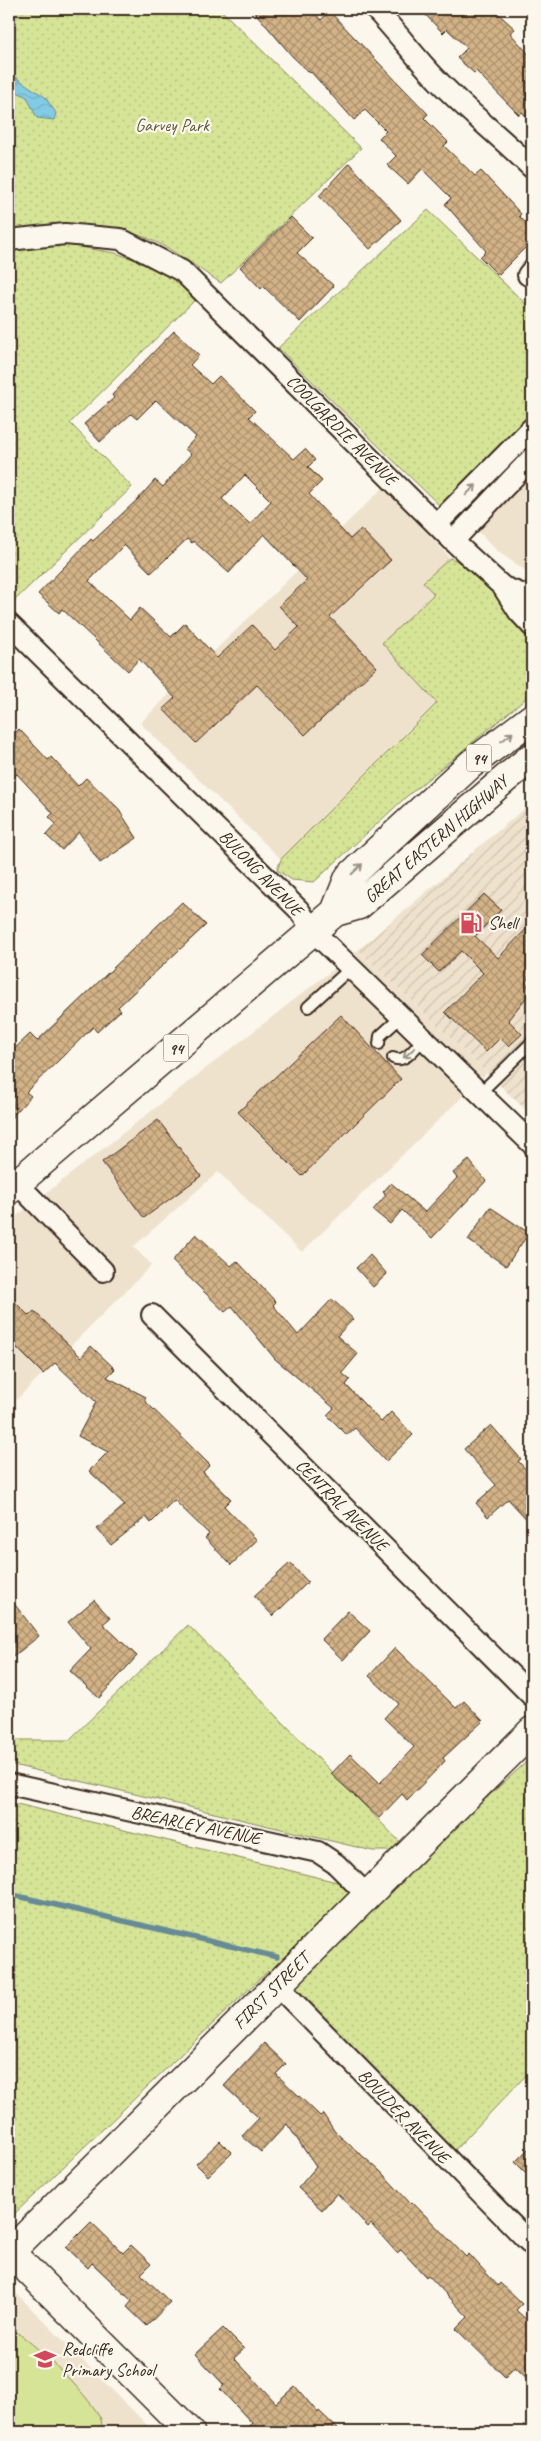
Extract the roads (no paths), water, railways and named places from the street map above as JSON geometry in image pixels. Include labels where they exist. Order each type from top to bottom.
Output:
[{"type":"main road","name":"GREAT EASTERN HIGHWAY","points":[[335,912],[349,877],[471,764],[532,718]]},
{"type":"main road","name":"GREAT EASTERN HIGHWAY","points":[[11,1183],[335,912],[359,905],[489,792],[532,758]]},
{"type":"main road","name":"FIRST STREET","points":[[10,2251],[532,1731]]},
{"type":"main road","points":[[10,2251],[190,2432]]},
{"type":"street","points":[[375,9],[428,70],[482,124],[513,149],[532,168]]},
{"type":"street","name":"COOLGARDIE AVENUE","points":[[9,240],[65,234],[120,239],[182,271],[453,541],[503,587],[519,612],[532,626]]},
{"type":"street","points":[[437,524],[532,428]]},
{"type":"street","points":[[453,541],[532,458]]},
{"type":"street","name":"COOLGARDIE AVENUE","points":[[503,587],[532,598]]},
{"type":"street","name":"BULONG AVENUE","points":[[9,624],[300,910],[313,931],[532,1144]]},
{"type":"street","points":[[11,1183],[103,1271]]},
{"type":"street","name":"CENTRAL AVENUE","points":[[152,1315],[532,1696]]},
{"type":"street","name":"BREARLEY AVENUE","points":[[9,1784],[318,1852],[336,1864],[368,1896]]},
{"type":"street","name":"BOULDER AVENUE","points":[[277,1985],[532,2245]]},
{"type":"lane","points":[[308,1007],[352,967]]},
{"type":"lane","points":[[379,1044],[380,1036],[401,1017]]},
{"type":"lane","points":[[393,1058],[397,1060],[404,1058],[423,1039]]},
{"type":"lane","points":[[480,1094],[532,1042]]},
{"type":"water","points":[[9,73],[45,97],[56,113],[54,120],[37,118],[27,97],[9,88]]},
{"type":"waterway","points":[[9,1894],[277,1957]]},
{"type":"place","name":"Shell","points":[[471,923]]},
{"type":"place","name":"Redcliffe Primary School","points":[[45,2359]]},
{"type":"park label","name":"Garvey Park","points":[[172,125]]}]
